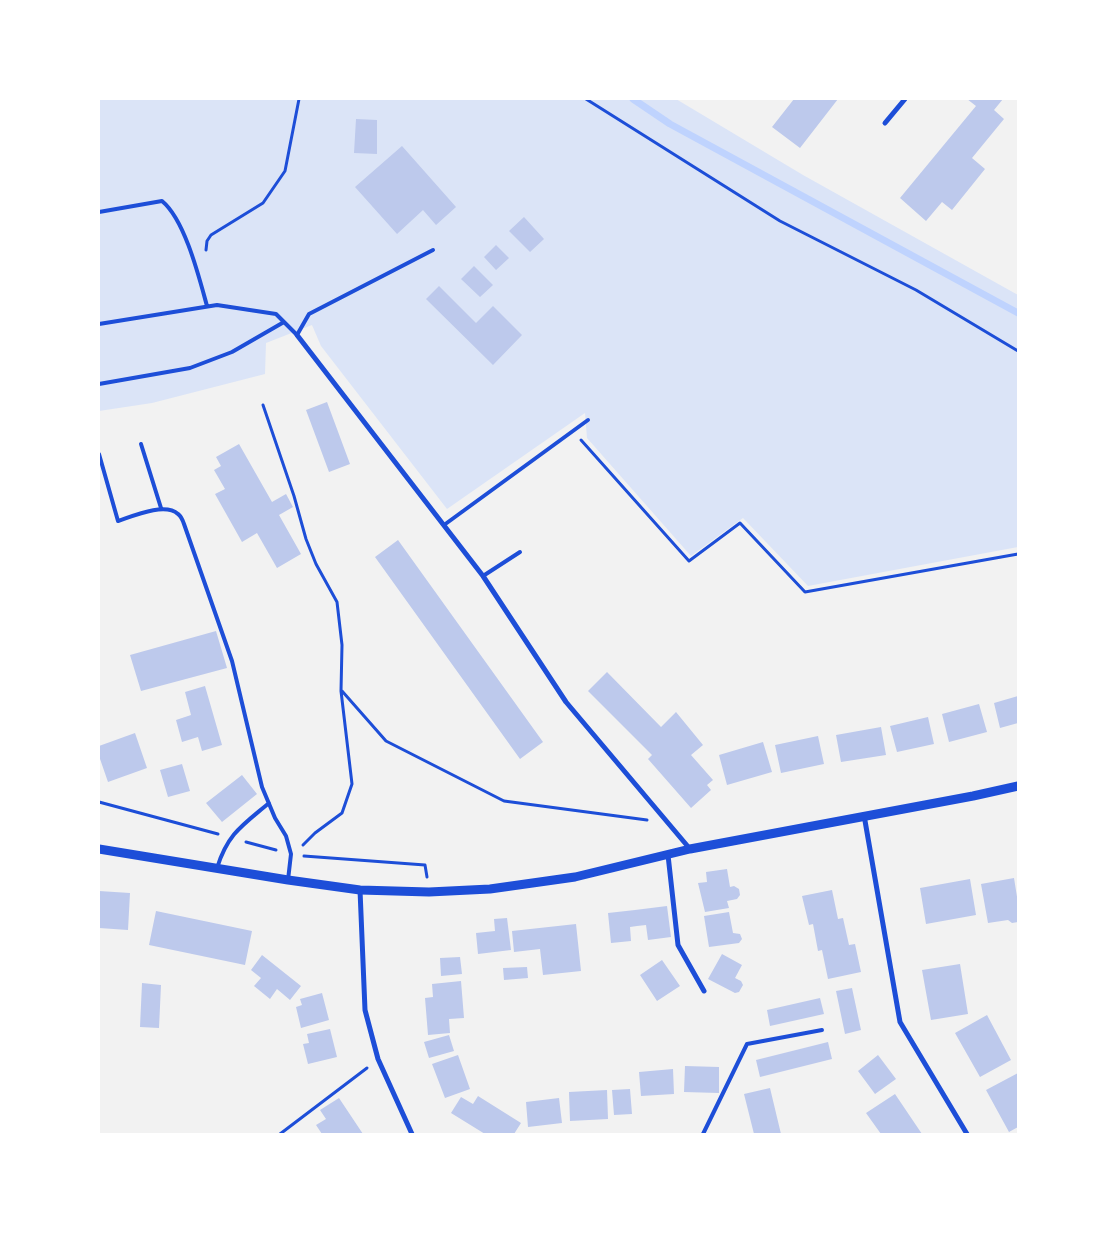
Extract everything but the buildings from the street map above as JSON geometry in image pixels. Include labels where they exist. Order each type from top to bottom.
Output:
[{"type":"street","points":[[885,123],[905,99]]},
{"type":"street","points":[[298,335],[483,576],[566,702],[690,849]]},
{"type":"street","points":[[99,849],[360,890],[429,892],[490,888],[575,877],[690,849],[1018,786]]},
{"type":"street","points":[[864,815],[900,1022],[967,1134]]},
{"type":"street","points":[[668,855],[678,945],[704,991]]},
{"type":"street","points":[[360,890],[365,1010],[378,1059],[412,1134]]},
{"type":"lane","points":[[99,212],[162,201],[169,207],[190,247],[208,306]]},
{"type":"lane","points":[[99,324],[217,305],[276,314],[298,335],[309,314],[433,250]]},
{"type":"lane","points":[[99,384],[190,368],[232,352],[284,322]]},
{"type":"lane","points":[[444,525],[588,420]]},
{"type":"lane","points":[[140,444],[161,508]]},
{"type":"lane","points":[[99,454],[118,521],[161,508],[171,509],[180,514],[232,661],[262,787],[286,836],[292,855],[288,880]]},
{"type":"lane","points":[[483,576],[520,552]]},
{"type":"lane","points":[[217,868],[222,852],[230,837],[269,803]]},
{"type":"lane","points":[[703,1134],[747,1044],[822,1030]]},
{"type":"path","points":[[206,253],[207,241],[212,235],[262,203],[285,171],[299,99]]},
{"type":"path","points":[[586,99],[780,221],[916,290],[1018,351]]},
{"type":"path","points":[[263,405],[294,496],[306,539],[337,602],[342,645],[341,691],[352,784],[342,813],[315,833],[292,855]]},
{"type":"path","points":[[573,432],[690,560],[740,523],[805,592],[1018,554]]},
{"type":"path","points":[[341,691],[386,741],[504,801],[667,822]]},
{"type":"path","points":[[99,802],[292,855],[425,865],[429,892]]},
{"type":"path","points":[[280,1134],[378,1059]]},
{"type":"shaded area","points":[[99,99],[676,99],[803,175],[1018,295],[1018,547],[808,586],[743,518],[691,556],[587,438],[585,413],[447,509],[321,346],[312,325],[266,343],[265,374],[152,403],[99,411]]},
{"type":"waterway","points":[[633,99],[670,124],[1018,313]]}]
